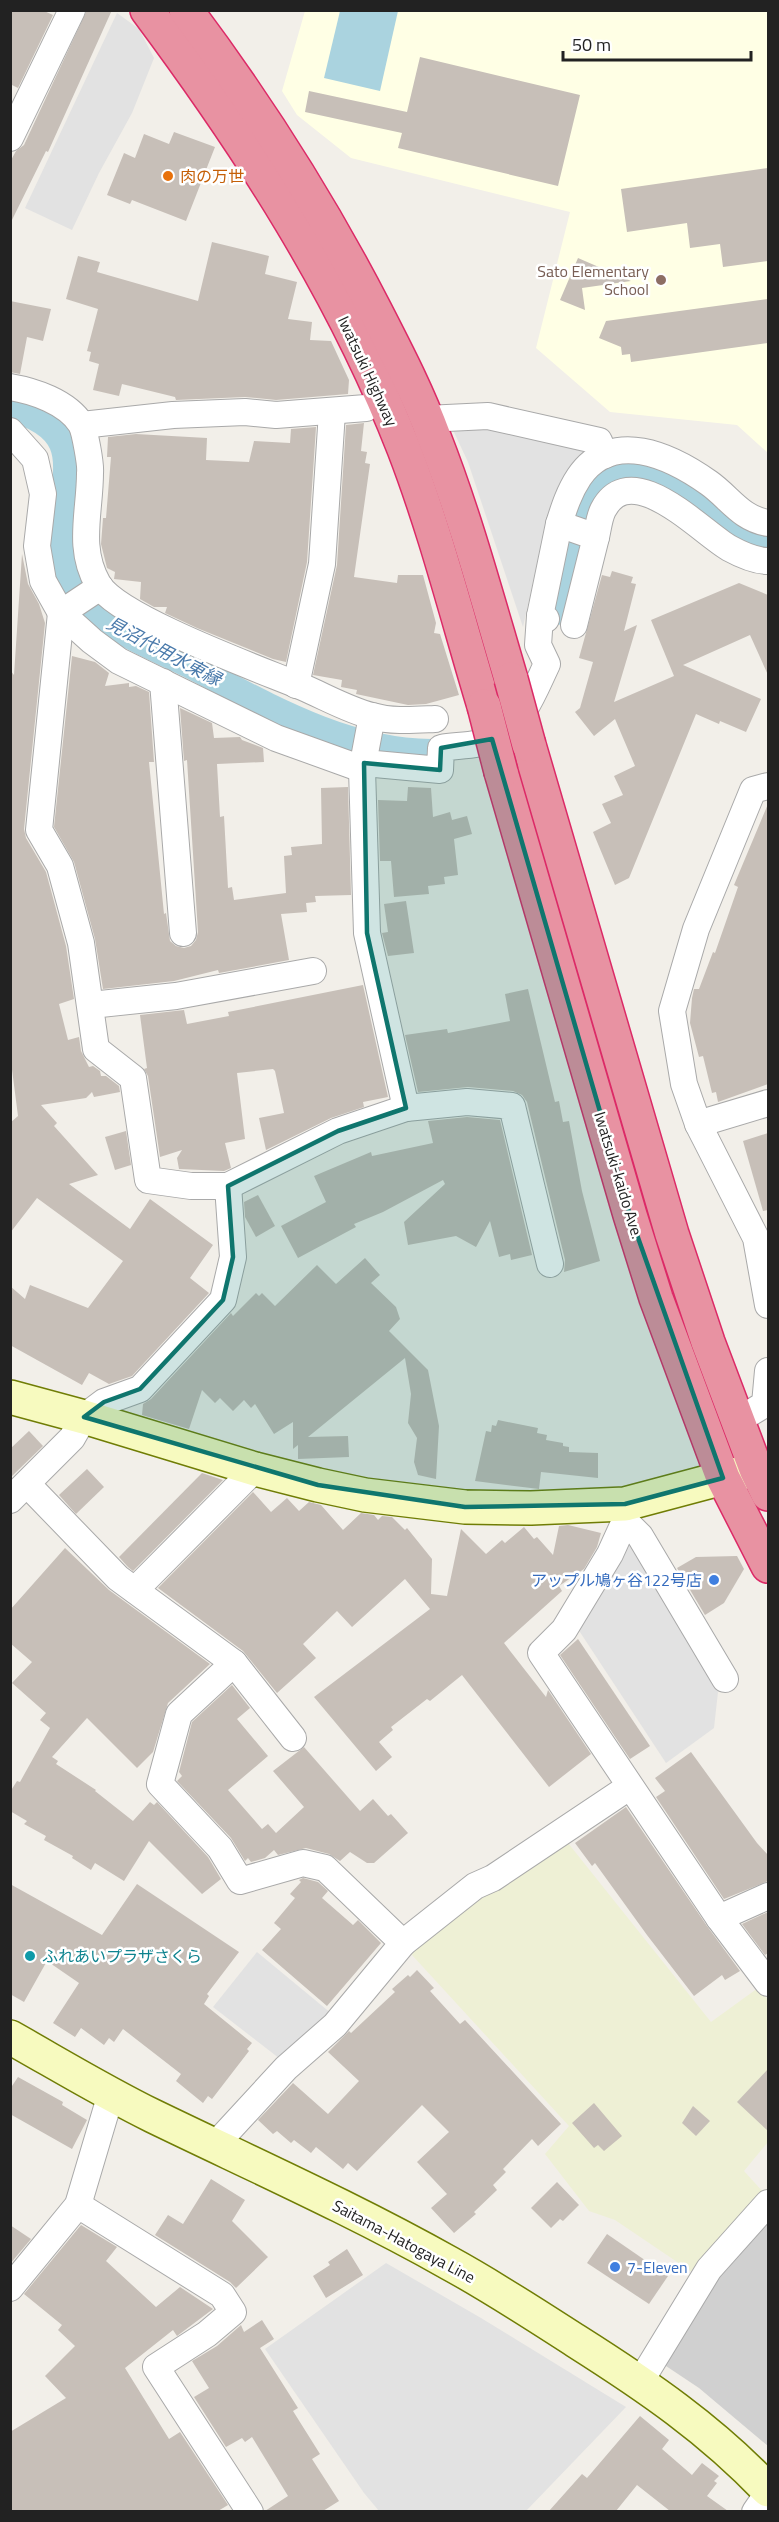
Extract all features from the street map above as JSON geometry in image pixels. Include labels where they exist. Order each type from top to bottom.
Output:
[{"type":"highway","name":"Iwatsuki Highway","points":[[147,10],[264,175],[316,263],[366,360],[404,450],[441,561],[501,772]]},
{"type":"highway","name":"Iwatsuki Highway","points":[[186,10],[287,152],[335,235],[392,343],[426,419],[474,555],[529,745]]},
{"type":"highway","name":"Iwatsuki-kaido Ave.","points":[[529,745],[672,1234],[737,1421],[764,1476]]},
{"type":"highway","name":"Iwatsuki-kaido Ave.","points":[[501,772],[656,1298],[723,1478],[768,1566]]},
{"type":"main road","points":[[10,1397],[255,1469],[364,1495],[465,1507],[625,1513],[723,1478],[764,1476]]},
{"type":"main road","name":"Saitama-Hatogaya Line","points":[[10,2037],[111,2094],[216,2144],[448,2262],[502,2293],[640,2382],[699,2425],[736,2456],[768,2492]]},
{"type":"street","points":[[10,138],[72,10]]},
{"type":"street","points":[[10,387],[35,391],[60,405],[82,425],[91,471],[84,537],[88,563],[100,586],[123,606],[148,621],[372,716],[405,721],[435,719]]},
{"type":"street","points":[[82,425],[173,415],[245,412],[276,415],[366,408]]},
{"type":"street","points":[[296,685],[322,564],[332,412]]},
{"type":"street","points":[[426,419],[488,416],[599,441],[605,455]]},
{"type":"street","points":[[10,431],[35,459],[43,494],[37,546],[43,581],[61,612],[92,641],[119,661],[276,738],[363,766],[440,770],[441,748],[497,737],[513,723],[531,699],[547,664],[538,645],[543,617],[578,531],[602,511],[615,496],[630,489],[656,497],[730,549],[762,561],[768,561]]},
{"type":"street","points":[[574,625],[578,531],[569,494],[579,476],[593,461],[605,455],[632,450],[649,451],[666,457],[710,483],[742,513],[768,523]]},
{"type":"street","points":[[61,612],[100,586]]},
{"type":"street","points":[[61,612],[39,830],[60,866],[81,943],[96,1049],[133,1078],[148,1180],[191,1186],[228,1186],[338,1131],[406,1108],[467,1102],[512,1106],[550,1264]]},
{"type":"street","points":[[163,682],[183,933]]},
{"type":"street","points":[[372,716],[363,766],[367,933],[406,1108]]},
{"type":"street","points":[[768,786],[753,790],[696,929],[672,1011],[684,1084],[698,1124],[756,1238],[768,1305]]},
{"type":"street","points":[[91,1005],[176,996],[313,971]]},
{"type":"street","points":[[698,1124],[768,1103]]},
{"type":"street","points":[[228,1186],[233,1257],[223,1300],[140,1389],[104,1402],[84,1417],[72,1438],[19,1492],[118,1578],[234,1663],[294,1738]]},
{"type":"street","points":[[737,1421],[765,1404],[768,1371]]},
{"type":"street","points":[[135,1590],[255,1469]]},
{"type":"street","points":[[625,1513],[725,1678]]},
{"type":"street","points":[[625,1513],[610,1554],[564,1630],[541,1653],[719,1918],[768,1983]]},
{"type":"street","points":[[234,1663],[179,1714],[160,1784],[220,1848],[240,1881],[303,1863],[325,1868],[403,1943]]},
{"type":"street","points":[[216,2144],[286,2068],[335,2025],[403,1943],[475,1886],[493,1878],[629,1787]]},
{"type":"street","points":[[719,1918],[768,1896]]},
{"type":"street","points":[[10,2288],[78,2205],[111,2094]]},
{"type":"street","points":[[640,2382],[709,2269],[768,2203]]},
{"type":"street","points":[[78,2205],[222,2295],[233,2312],[207,2334],[156,2367],[250,2511]]},
{"type":"street","points":[[755,2511],[768,2492]]},
{"type":"highlighted area","points":[[492,739],[630,1215],[723,1478],[625,1504],[465,1507],[318,1485],[84,1417],[104,1402],[140,1389],[223,1300],[233,1257],[228,1186],[338,1131],[406,1108],[367,933],[364,763],[440,770],[441,748]]},
{"type":"shaded area","name":"Sato Elementary School","points":[[305,11],[768,11],[768,453],[737,425],[610,412],[536,348],[570,212],[351,158],[297,115],[282,91]]},
{"type":"shaded area","points":[[117,13],[139,29],[154,58],[132,113],[99,173],[72,230],[25,208]]},
{"type":"shaded area","points":[[499,427],[586,450],[558,496],[542,542],[523,627],[468,462],[452,428]]},
{"type":"shaded area","points":[[631,1541],[719,1683],[714,1728],[666,1763],[576,1626]]},
{"type":"shaded area","points":[[568,1843],[711,2022],[758,1988],[768,2000],[768,2142],[744,2171],[765,2194],[695,2274],[615,2220],[589,2211],[545,2154],[569,2126],[412,1955],[418,1942],[481,1896],[502,1888]]},
{"type":"shaded area","points":[[257,1952],[332,2014],[284,2062],[213,2007]]},
{"type":"shaded area","points":[[768,2216],[768,2446],[699,2388],[660,2362],[717,2272]]},
{"type":"shaded area","points":[[386,2263],[626,2407],[526,2511],[379,2511],[364,2493],[265,2349]]},
{"type":"water","points":[[340,11],[398,11],[380,91],[324,78]]},
{"type":"building","points":[[10,10],[42,10],[53,15],[18,88],[10,84]]},
{"type":"building","points":[[87,10],[112,10],[48,152],[46,151],[10,224],[10,162],[16,151],[24,145]]},
{"type":"building","points":[[420,57],[580,95],[558,186],[398,148],[402,133],[305,112],[309,91],[407,112]]},
{"type":"building","points":[[174,132],[215,147],[186,221],[132,200],[130,204],[107,195],[124,153],[135,158],[144,134],[169,144]]},
{"type":"building","points":[[768,168],[768,261],[723,267],[720,244],[690,248],[687,223],[627,232],[621,189]]},
{"type":"building","points":[[212,242],[269,256],[265,274],[297,282],[288,319],[312,322],[310,340],[331,341],[349,380],[348,394],[276,400],[245,397],[176,400],[175,397],[122,384],[119,396],[93,390],[99,364],[89,361],[91,352],[87,351],[98,309],[66,299],[78,256],[100,262],[97,272],[198,301]]},
{"type":"building","points":[[578,258],[631,281],[582,288],[585,310],[560,300]]},
{"type":"building","points":[[768,299],[768,343],[631,362],[630,354],[622,355],[621,347],[599,338],[606,321]]},
{"type":"building","points":[[10,301],[51,309],[43,341],[27,337],[20,374],[10,372]]},
{"type":"building","points":[[364,423],[361,451],[367,452],[365,463],[370,464],[354,577],[397,583],[398,575],[423,575],[436,623],[434,633],[440,634],[459,695],[426,704],[408,705],[356,694],[357,690],[341,687],[342,680],[313,675],[337,565],[346,425]]},
{"type":"building","points":[[316,427],[307,562],[286,662],[273,659],[197,628],[165,613],[167,607],[154,607],[140,599],[141,582],[114,579],[115,572],[107,568],[101,544],[103,518],[106,518],[111,457],[107,457],[108,437],[136,434],[207,438],[206,460],[249,462],[254,441],[290,443],[291,429]]},
{"type":"building","points":[[22,554],[28,584],[39,604],[45,623],[24,829],[26,838],[46,872],[66,946],[74,999],[59,1004],[68,1040],[79,1037],[81,1051],[89,1067],[93,1066],[100,1071],[101,1076],[106,1076],[119,1086],[120,1092],[94,1097],[92,1092],[86,1098],[41,1105],[57,1123],[54,1126],[98,1175],[69,1184],[130,1229],[150,1199],[213,1245],[190,1278],[209,1293],[132,1376],[109,1384],[89,1373],[82,1385],[10,1345],[10,1286],[25,1299],[30,1285],[88,1308],[123,1261],[37,1198],[10,1233],[10,1123],[18,1116],[10,1054],[10,670],[14,675]]},
{"type":"building","points":[[612,571],[633,577],[631,583],[636,584],[624,631],[637,625],[614,702],[674,676],[651,620],[739,583],[768,595],[768,675],[750,635],[683,665],[761,699],[746,732],[696,714],[629,878],[615,885],[593,832],[611,823],[602,804],[623,795],[614,776],[635,766],[615,719],[594,736],[575,712],[580,708],[593,662],[579,658],[602,575],[610,577]]},
{"type":"building","points":[[72,656],[95,662],[109,673],[105,686],[129,683],[129,687],[136,686],[149,692],[154,762],[149,762],[164,914],[166,913],[170,941],[176,946],[184,948],[191,946],[198,932],[187,760],[184,761],[180,708],[212,723],[214,738],[240,737],[242,740],[263,748],[264,762],[217,764],[220,817],[224,816],[228,888],[232,887],[234,900],[286,893],[284,856],[292,855],[291,847],[322,844],[321,788],[348,787],[351,895],[315,896],[316,902],[306,903],[307,912],[281,914],[289,960],[219,973],[218,970],[174,981],[103,989],[95,939],[74,862],[54,827]]},
{"type":"building","points":[[408,787],[431,788],[433,817],[450,812],[452,820],[467,816],[472,834],[454,839],[458,875],[444,877],[445,884],[428,886],[429,894],[394,897],[391,861],[380,861],[378,800],[407,801]]},
{"type":"building","points":[[768,804],[768,1084],[718,1102],[716,1092],[712,1093],[703,1056],[699,1057],[690,1023],[692,998],[694,989],[699,989],[713,952],[715,953],[738,887],[734,885]]},
{"type":"building","points":[[406,901],[414,953],[388,956],[382,933],[388,932],[384,904]]},
{"type":"building","points":[[363,985],[388,1097],[363,1102],[364,1107],[331,1118],[266,1150],[259,1118],[284,1113],[275,1071],[273,1069],[237,1073],[245,1139],[225,1143],[231,1168],[224,1171],[179,1169],[177,1158],[182,1150],[160,1157],[148,1076],[144,1069],[147,1068],[140,1015],[184,1010],[187,1024],[229,1016],[228,1012]]},
{"type":"building","points":[[528,989],[555,1102],[559,1101],[563,1122],[569,1121],[582,1191],[600,1261],[564,1272],[565,1260],[527,1102],[522,1095],[513,1091],[468,1087],[418,1092],[405,1035],[447,1029],[448,1033],[510,1021],[505,994]]},
{"type":"building","points":[[467,1117],[500,1120],[532,1255],[511,1260],[510,1254],[499,1257],[490,1221],[476,1247],[456,1236],[408,1245],[404,1222],[445,1184],[443,1180],[383,1212],[354,1224],[356,1227],[298,1258],[281,1226],[326,1202],[314,1176],[371,1152],[372,1156],[433,1143],[428,1121]]},
{"type":"building","points":[[126,1131],[131,1165],[115,1170],[105,1137]]},
{"type":"building","points":[[768,1133],[768,1210],[763,1211],[743,1141]]},
{"type":"building","points":[[258,1195],[275,1226],[256,1237],[245,1217],[244,1202]]},
{"type":"building","points":[[365,1258],[380,1275],[371,1283],[396,1307],[400,1319],[389,1331],[428,1370],[439,1426],[436,1479],[418,1475],[414,1462],[417,1438],[408,1423],[411,1394],[405,1358],[308,1437],[348,1436],[349,1457],[298,1459],[298,1445],[293,1449],[293,1422],[274,1434],[255,1404],[251,1408],[244,1400],[233,1411],[220,1398],[215,1403],[202,1390],[189,1429],[142,1415],[143,1404],[151,1399],[231,1313],[233,1316],[256,1293],[259,1296],[262,1293],[275,1306],[317,1265],[336,1284]]},
{"type":"building","points":[[498,1420],[538,1428],[537,1433],[547,1435],[546,1440],[563,1443],[563,1446],[569,1447],[569,1452],[598,1453],[598,1478],[541,1472],[539,1489],[475,1481],[486,1431],[491,1432],[492,1425],[496,1426]]},
{"type":"building","points":[[29,1431],[43,1446],[10,1478],[10,1449]]},
{"type":"building","points":[[87,1469],[104,1487],[76,1514],[59,1495]]},
{"type":"building","points":[[202,1473],[223,1480],[133,1571],[119,1557]]},
{"type":"building","points":[[253,1492],[271,1512],[287,1498],[299,1511],[309,1502],[321,1505],[343,1530],[361,1513],[374,1515],[378,1520],[382,1516],[392,1517],[405,1530],[407,1528],[432,1559],[431,1594],[447,1596],[461,1529],[486,1554],[502,1540],[505,1543],[524,1527],[534,1539],[537,1537],[553,1555],[559,1526],[568,1525],[601,1533],[597,1547],[584,1569],[559,1586],[562,1591],[504,1643],[546,1697],[548,1690],[591,1754],[549,1787],[462,1675],[430,1701],[427,1699],[391,1727],[393,1730],[379,1742],[392,1757],[376,1771],[314,1697],[430,1609],[405,1579],[352,1627],[337,1611],[303,1644],[316,1658],[277,1693],[243,1651],[158,1588]]},
{"type":"building","points":[[65,1548],[109,1590],[210,1664],[168,1703],[153,1752],[137,1768],[87,1718],[52,1757],[58,1761],[56,1764],[96,1790],[133,1821],[150,1802],[154,1805],[157,1802],[208,1857],[221,1879],[202,1894],[149,1841],[124,1881],[95,1863],[91,1870],[72,1858],[73,1856],[44,1840],[46,1836],[24,1824],[27,1821],[10,1811],[10,1792],[17,1781],[20,1782],[50,1728],[40,1720],[46,1713],[12,1683],[32,1662],[10,1643],[10,1610]]},
{"type":"building","points":[[737,1556],[744,1569],[724,1603],[705,1615],[677,1568],[696,1557]]},
{"type":"building","points":[[578,1639],[650,1746],[630,1759],[560,1655]]},
{"type":"building","points":[[232,1685],[250,1708],[237,1719],[268,1756],[228,1790],[262,1829],[268,1824],[276,1833],[304,1807],[273,1771],[304,1747],[360,1811],[373,1799],[408,1833],[374,1863],[367,1863],[350,1852],[340,1861],[329,1854],[306,1848],[278,1855],[274,1850],[265,1858],[251,1862],[248,1858],[245,1861],[231,1838],[177,1781],[182,1776],[179,1772],[192,1722]]},
{"type":"building","points":[[691,1752],[768,1855],[768,1881],[724,1899],[656,1797],[665,1791],[655,1778]]},
{"type":"building","points":[[626,1807],[740,1971],[725,1980],[722,1975],[694,1996],[595,1863],[592,1866],[575,1843]]},
{"type":"building","points":[[303,1878],[318,1882],[328,1891],[322,1898],[353,1925],[358,1920],[381,1943],[327,2006],[262,1950],[281,1929],[274,1923],[295,1898],[290,1894],[301,1882],[299,1880]]},
{"type":"building","points":[[10,1884],[102,1935],[137,1884],[239,1952],[207,1994],[209,1996],[204,2004],[252,2043],[247,2049],[249,2051],[212,2099],[208,2096],[203,2103],[176,2081],[181,2074],[123,2029],[114,2042],[109,2038],[104,2045],[81,2028],[75,2037],[53,2023],[79,1983],[47,1961],[24,2002],[10,1994]]},
{"type":"building","points":[[768,1912],[768,1953],[765,1955],[742,1924]]},
{"type":"building","points":[[417,1970],[434,1988],[430,1991],[460,2024],[465,2020],[561,2124],[538,2146],[532,2139],[503,2169],[506,2172],[493,2185],[497,2190],[474,2212],[476,2214],[454,2233],[431,2208],[447,2194],[417,2162],[449,2132],[422,2105],[357,2171],[348,2163],[343,2169],[316,2147],[311,2153],[294,2140],[291,2143],[277,2131],[273,2134],[258,2120],[293,2083],[328,2114],[359,2081],[328,2052],[395,1992],[392,1989]]},
{"type":"building","points":[[768,2069],[768,2131],[737,2102]]},
{"type":"building","points":[[18,2077],[63,2102],[62,2105],[87,2120],[72,2149],[10,2114],[10,2089]]},
{"type":"building","points":[[594,2103],[622,2136],[604,2151],[598,2145],[594,2148],[572,2123]]},
{"type":"building","points":[[693,2106],[710,2121],[696,2136],[682,2123]]},
{"type":"building","points":[[211,2179],[245,2200],[232,2221],[268,2257],[236,2288],[155,2235],[168,2215],[183,2224]]},
{"type":"building","points":[[557,2182],[579,2205],[563,2221],[560,2219],[551,2228],[531,2208]]},
{"type":"building","points":[[10,2225],[31,2239],[10,2264]]},
{"type":"building","points":[[81,2225],[117,2247],[106,2261],[156,2307],[180,2287],[213,2309],[177,2336],[173,2330],[125,2368],[169,2439],[180,2432],[228,2505],[218,2511],[10,2511],[10,2432],[66,2398],[45,2376],[75,2346],[58,2330],[62,2325],[24,2294]]},
{"type":"building","points":[[607,2234],[668,2276],[649,2304],[587,2263]]},
{"type":"building","points":[[347,2249],[363,2275],[326,2298],[313,2276],[330,2265],[328,2262]]},
{"type":"building","points":[[262,2320],[274,2339],[260,2348],[298,2408],[293,2411],[320,2454],[312,2459],[339,2501],[323,2511],[265,2511],[288,2496],[252,2437],[245,2442],[242,2438],[226,2447],[194,2397],[209,2388],[192,2361],[217,2346],[241,2325],[244,2332]]},
{"type":"building","points":[[640,2416],[669,2440],[662,2449],[692,2475],[702,2463],[719,2476],[714,2481],[717,2483],[707,2496],[728,2511],[670,2511],[637,2485],[616,2511],[549,2511],[582,2474],[587,2478]]},
{"type":"waterway","name":"見沼代用水東縁","points":[[10,408],[36,418],[53,431],[62,445],[66,461],[61,519],[64,562],[79,593],[102,617],[129,636],[306,723],[367,743],[398,750],[431,752]]},
{"type":"waterway","name":"見沼代用水東縁","points":[[557,612],[576,534],[596,485],[617,473],[637,471],[661,473],[740,535],[768,546]]},
{"type":"place","name":"肉の万世","points":[[168,176]]},
{"type":"place","name":"Sato Elementary School","points":[[661,280]]},
{"type":"place","name":"アップル鳩ヶ谷122号店","points":[[714,1580]]},
{"type":"place","name":"ふれあいプラザさくら","points":[[30,1956]]},
{"type":"place","name":"7-Eleven","points":[[615,2267]]}]
